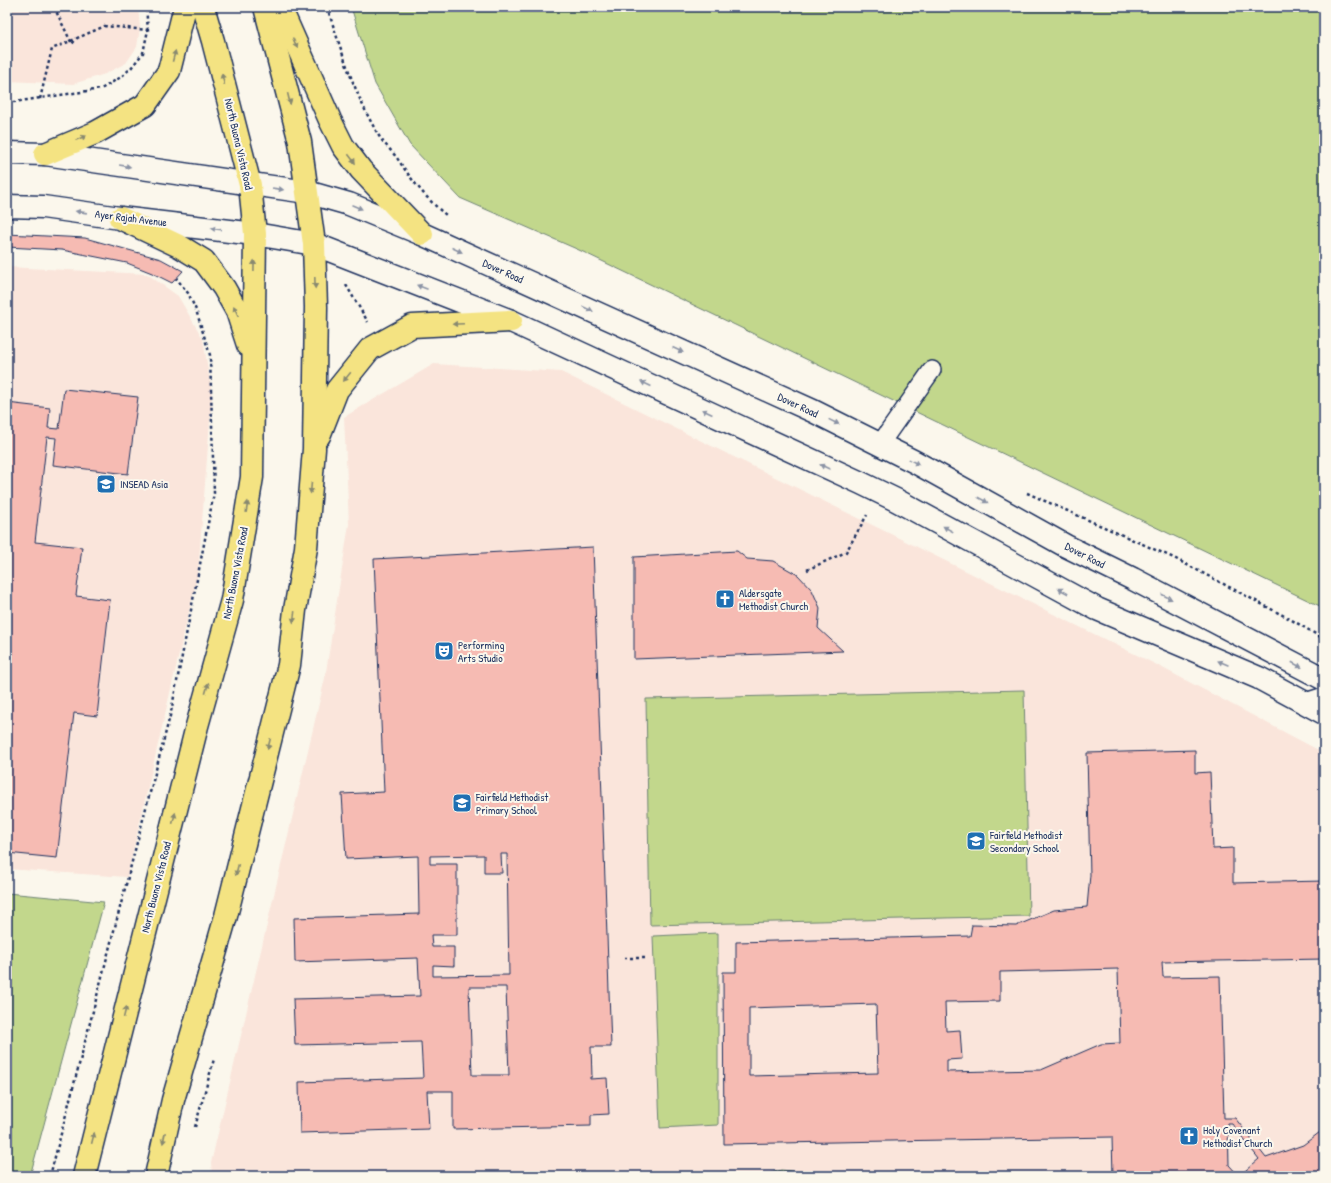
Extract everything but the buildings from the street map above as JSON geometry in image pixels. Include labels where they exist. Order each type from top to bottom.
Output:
[{"type":"main road","points":[[45,154],[95,133],[145,105],[170,71],[185,7]]},
{"type":"main road","name":"North Buona Vista Road","points":[[84,1176],[195,733],[232,600],[252,477],[255,234],[250,185],[203,7]]},
{"type":"main road","points":[[156,1176],[173,1100],[226,916],[289,665],[295,610],[306,548],[314,449],[316,307],[314,244],[300,142],[265,7]]},
{"type":"main road","points":[[280,7],[343,146],[361,170],[422,234]]},
{"type":"main road","points":[[120,218],[181,247],[204,261],[224,288],[237,311],[253,361]]},
{"type":"main road","points":[[314,449],[337,390],[370,349],[412,326],[511,321]]},
{"type":"street","points":[[7,153],[45,154],[250,185]]},
{"type":"street","name":"Dover Road","points":[[250,185],[306,192],[349,204],[422,234],[813,411],[915,462],[1066,546],[1133,579],[1324,679]]},
{"type":"street","name":"Ayer Rajah Avenue","points":[[7,206],[43,207],[255,234]]},
{"type":"street","points":[[255,234],[314,244],[511,321],[896,500],[1097,609],[1259,678],[1314,699],[1324,713]]},
{"type":"lane","points":[[880,444],[932,370]]},
{"type":"path","points":[[54,7],[72,44],[78,37]]},
{"type":"path","points":[[7,103],[101,89],[121,77],[131,68],[143,53],[148,30],[146,7]]},
{"type":"path","points":[[327,7],[349,74],[367,114],[380,138],[392,151]]},
{"type":"path","points":[[40,98],[52,49],[104,26],[148,30]]},
{"type":"path","points":[[50,1176],[171,712],[214,493],[210,355],[196,310],[188,293],[177,278]]},
{"type":"path","points":[[344,281],[370,326]]},
{"type":"path","points":[[807,570],[846,552],[870,509]]},
{"type":"path","points":[[624,958],[646,958]]},
{"type":"shaded area","points":[[7,7],[138,7],[140,28],[137,47],[126,63],[105,74],[73,84],[7,81]]},
{"type":"shaded area","name":"INSEAD Asia","points":[[7,267],[147,274],[178,296],[203,339],[212,395],[198,573],[127,877],[7,869]]},
{"type":"shaded area","points":[[434,364],[561,372],[1153,663],[1324,753],[1324,1176],[212,1176],[211,1163],[325,678],[349,524],[344,417]]},
{"type":"green space","points":[[351,7],[1324,7],[1324,608],[579,250],[460,198],[410,145],[375,84]]},
{"type":"green space","points":[[1024,690],[1029,916],[650,925],[646,699]]},
{"type":"green space","points":[[7,893],[104,902],[30,1176],[7,1176]]},
{"type":"green space","points":[[718,933],[718,1125],[660,1128],[653,936]]},
{"type":"green space","points":[[781,1170],[828,1175],[830,1176],[761,1176]]},
{"type":"place","name":"INSEAD Asia","points":[[106,484]]},
{"type":"place","name":"Aldersgate Methodist Church","points":[[725,599]]},
{"type":"place","name":"Performing Arts Studio","points":[[444,651]]},
{"type":"place","name":"Fairfield Methodist Primary School","points":[[462,803]]},
{"type":"place","name":"Fairfield Methodist Secondary School","points":[[976,841]]},
{"type":"place","name":"Holy Covenant Methodist Church","points":[[1189,1136]]}]
